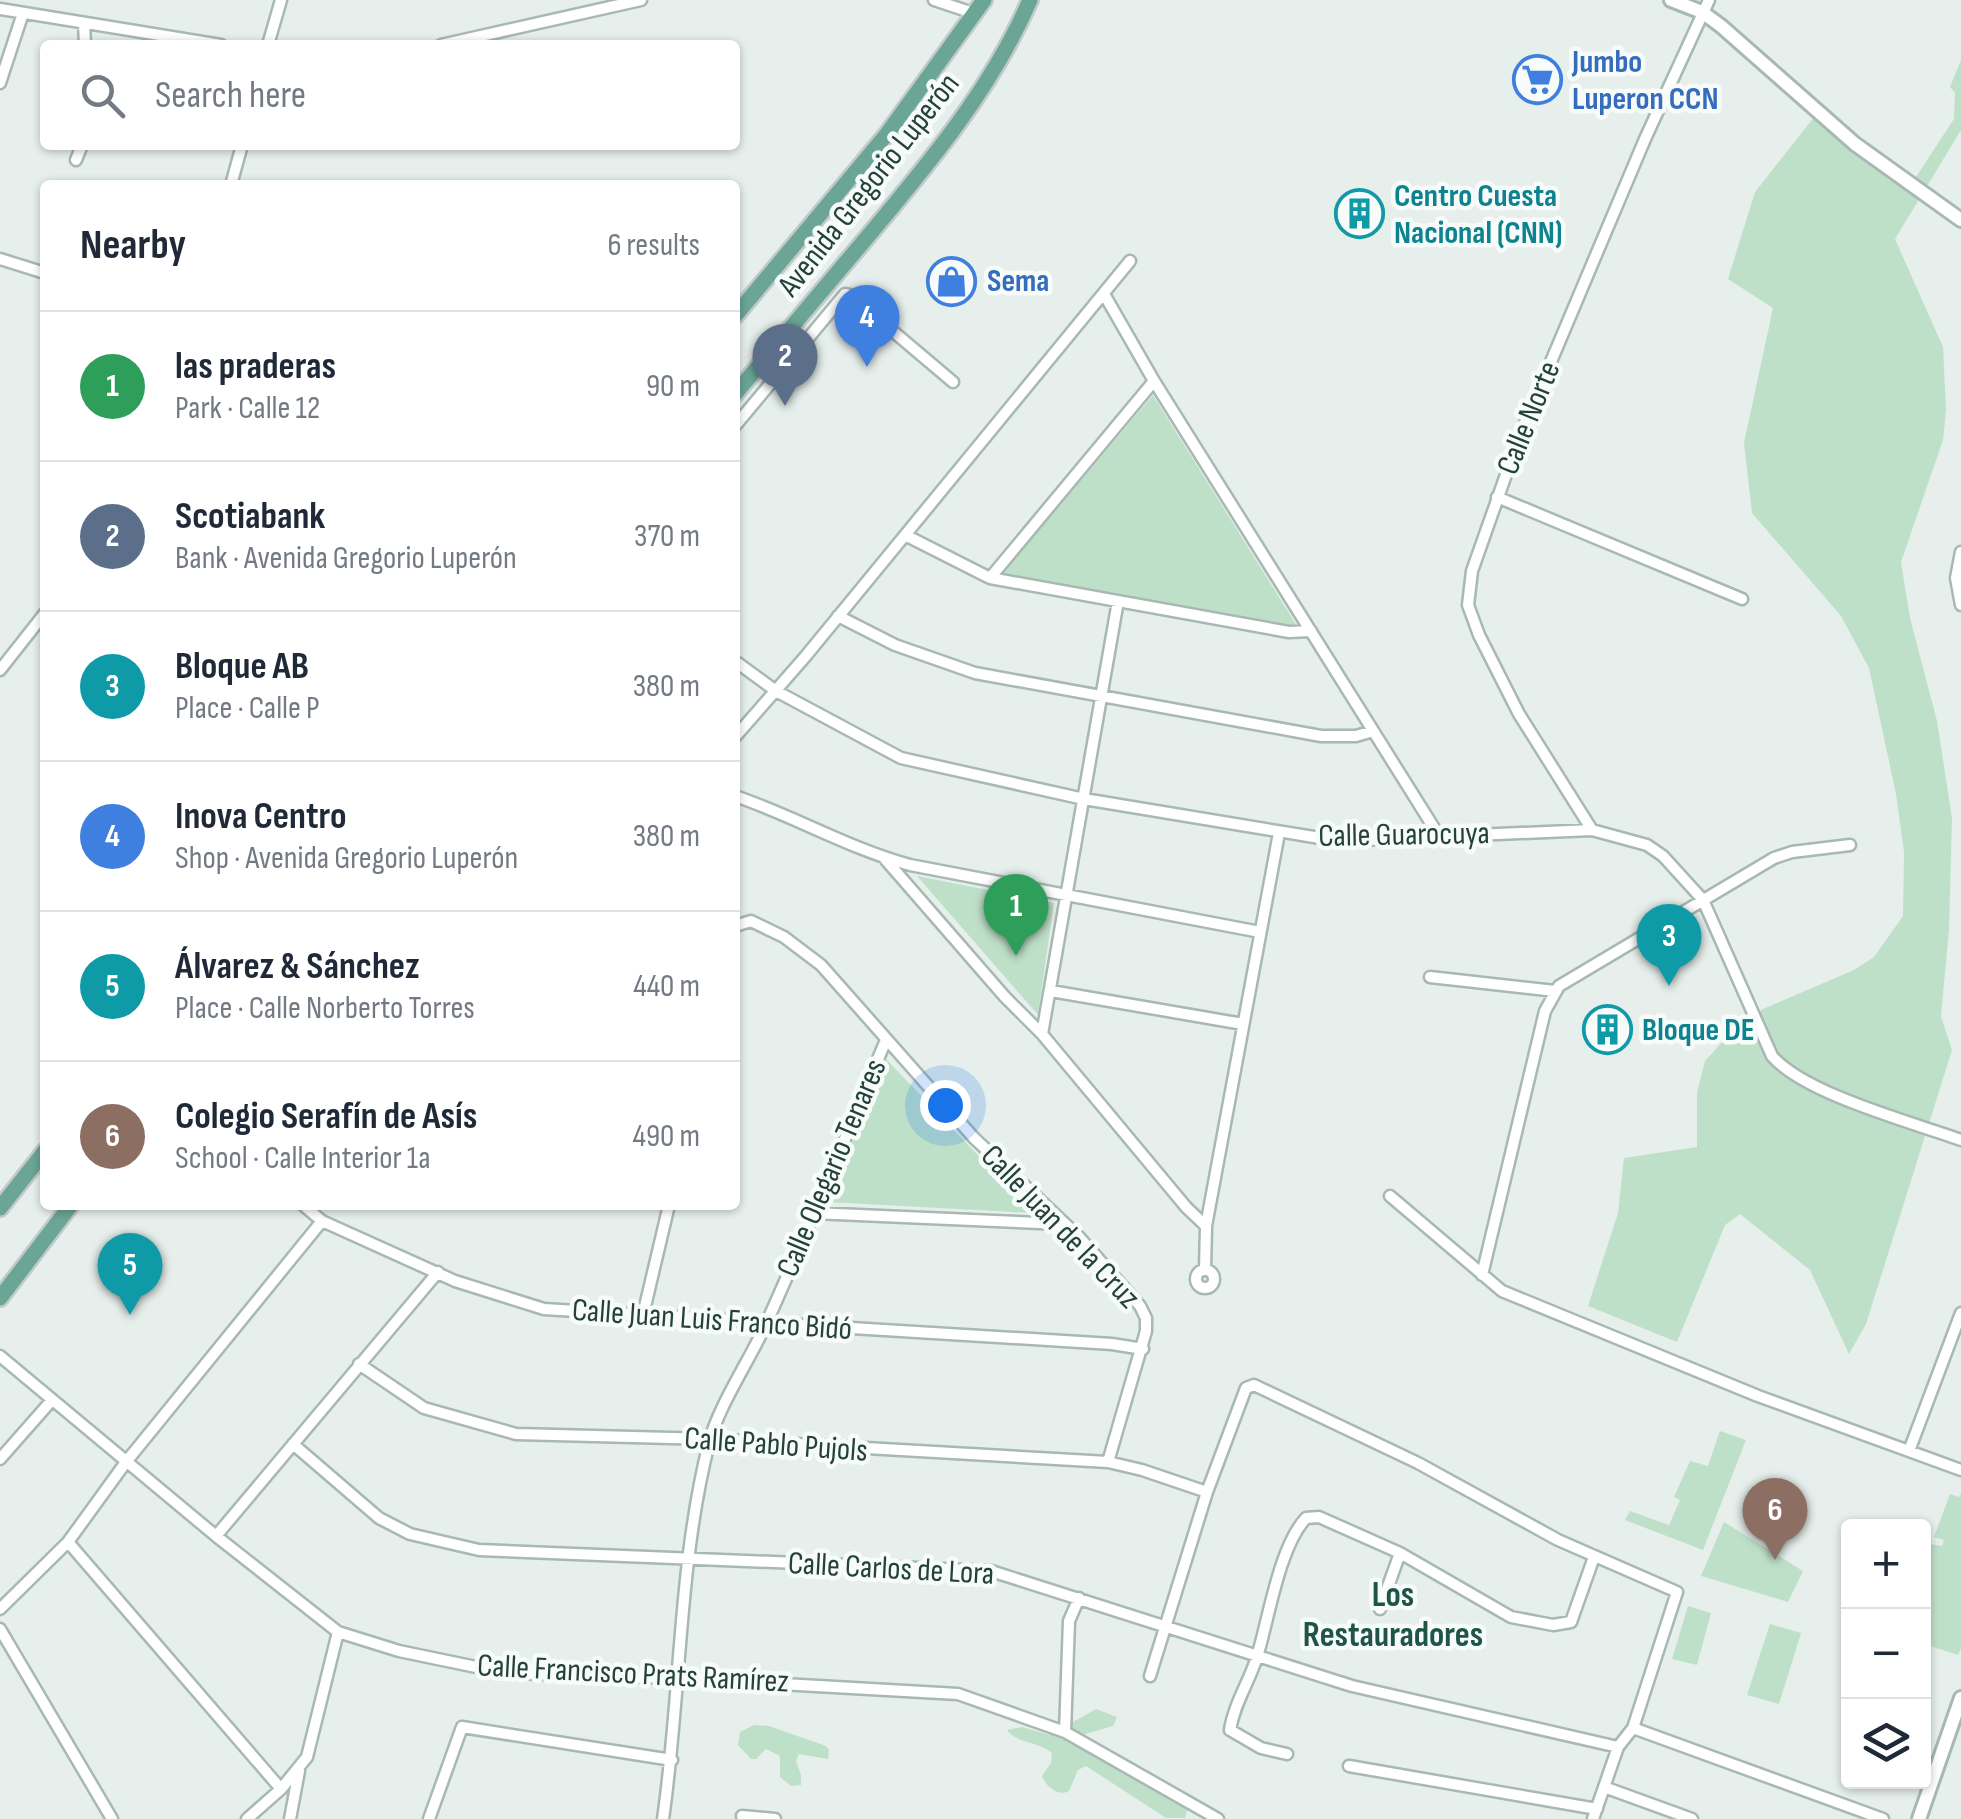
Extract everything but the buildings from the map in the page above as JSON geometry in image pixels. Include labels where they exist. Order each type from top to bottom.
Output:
[{"type":"main road","name":"Avenida Gregorio Luperón","points":[[740,388],[928,165],[977,98],[1030,0]]},
{"type":"main road","name":"Avenida Gregorio Luperón","points":[[740,310],[886,134],[980,7]]},
{"type":"main road","points":[[0,1208],[40,1158]]},
{"type":"main road","points":[[0,1298],[67,1210]]},
{"type":"street","points":[[269,40],[281,0]]},
{"type":"street","points":[[463,40],[641,0]]},
{"type":"street","points":[[934,0],[980,7]]},
{"type":"street","points":[[1670,0],[1705,6],[1855,144],[1961,220]]},
{"type":"street","name":"Calle Norte","points":[[1592,830],[1518,714],[1472,620],[1468,604],[1472,571],[1497,497],[1639,154],[1705,6]]},
{"type":"street","points":[[0,9],[190,40]]},
{"type":"street","points":[[0,83],[23,13]]},
{"type":"street","points":[[84,23],[85,40]]},
{"type":"street","points":[[76,160],[80,150]]},
{"type":"street","points":[[232,180],[241,150]]},
{"type":"street","points":[[0,259],[40,271]]},
{"type":"street","points":[[740,731],[1130,261]]},
{"type":"street","points":[[740,420],[844,294],[850,294],[953,382]]},
{"type":"street","points":[[1104,294],[1439,836]]},
{"type":"street","points":[[990,578],[1154,380]]},
{"type":"street","points":[[1497,497],[1742,599]]},
{"type":"street","points":[[905,535],[990,578],[1289,632],[1311,631]]},
{"type":"street","points":[[1961,552],[1956,578],[1961,605]]},
{"type":"street","points":[[1042,1034],[1118,601]]},
{"type":"street","points":[[838,616],[936,662],[975,673],[1322,736],[1373,732]]},
{"type":"street","points":[[0,670],[40,619]]},
{"type":"street","name":"Calle Guarocuya","points":[[740,665],[776,691],[901,758],[1084,800],[1279,833],[1359,840],[1592,830],[1647,844],[1703,900],[1772,1056],[1786,1072],[1810,1085],[1961,1140]]},
{"type":"street","points":[[740,798],[783,812],[885,858],[1260,932]]},
{"type":"street","points":[[1205,1270],[1206,1226],[1279,833]]},
{"type":"street","points":[[1482,1275],[1545,1012],[1556,991],[1610,954],[1774,858],[1802,850],[1850,845]]},
{"type":"street","points":[[885,858],[1206,1226]]},
{"type":"street","name":"Calle Juan de la Cruz","points":[[740,924],[751,921],[800,948],[821,966],[974,1138],[1140,1306],[1146,1318],[1142,1349],[1108,1462]]},
{"type":"street","points":[[1430,977],[1556,991]]},
{"type":"street","points":[[1050,992],[1243,1024]]},
{"type":"street","name":"Calle Olegario Tenares","points":[[663,1819],[690,1558],[710,1440],[765,1325],[886,1040]]},
{"type":"street","points":[[1390,1196],[1502,1291],[1758,1396],[1961,1470]]},
{"type":"street","name":"Calle Juan Luis Franco Bidó","points":[[309,1210],[322,1221],[438,1272],[491,1294],[544,1309],[1142,1349]]},
{"type":"street","points":[[642,1316],[667,1210]]},
{"type":"street","points":[[813,1213],[1063,1224]]},
{"type":"street","points":[[0,1609],[68,1542],[126,1462],[322,1221]]},
{"type":"street","points":[[216,1536],[438,1272]]},
{"type":"street","points":[[1908,1451],[1961,1313]]},
{"type":"street","name":"Calle Francisco Prats Ramírez","points":[[0,1356],[338,1632],[399,1652],[505,1673],[958,1694],[1065,1732],[1213,1818]]},
{"type":"street","name":"Calle Pablo Pujols","points":[[359,1364],[424,1408],[484,1428],[557,1437],[710,1440],[1108,1462],[1206,1492]]},
{"type":"street","points":[[1150,1676],[1206,1492],[1246,1388],[1254,1385],[1355,1432],[1594,1557],[1677,1592],[1633,1728],[1618,1747],[1595,1814],[1349,1766]]},
{"type":"street","points":[[0,1459],[52,1400]]},
{"type":"street","name":"Calle Carlos de Lora","points":[[293,1444],[379,1518],[410,1534],[479,1550],[991,1570],[1352,1686],[1618,1747]]},
{"type":"street","points":[[1287,1754],[1261,1748],[1230,1730],[1257,1658],[1287,1556],[1306,1518],[1319,1517],[1400,1553],[1510,1617],[1563,1625],[1571,1622],[1594,1557]]},
{"type":"street","points":[[68,1542],[281,1790]]},
{"type":"street","points":[[1380,1610],[1400,1553]]},
{"type":"street","points":[[1065,1732],[1069,1621],[1079,1598]]},
{"type":"street","points":[[0,1628],[112,1819]]},
{"type":"street","points":[[246,1819],[281,1790],[307,1756],[338,1632]]},
{"type":"street","points":[[1919,1819],[1961,1698]]},
{"type":"street","points":[[429,1819],[462,1728],[672,1760]]},
{"type":"street","points":[[1633,1728],[1882,1819]]},
{"type":"street","points":[[290,1819],[300,1768]]},
{"type":"street","points":[[1604,1787],[1692,1819]]},
{"type":"street","points":[[742,1816],[775,1819]]},
{"type":"green space","points":[[1961,60],[1961,130],[1895,239],[1943,347],[1943,440],[1901,562],[1910,618],[1937,721],[1952,818],[1949,930],[1941,1016],[1952,1050],[1866,1324],[1849,1354],[1810,1270],[1740,1214],[1725,1225],[1677,1342],[1588,1306],[1618,1213],[1624,1158],[1697,1147],[1697,1093],[1705,1061],[1735,1028],[1763,1009],[1854,970],[1874,957],[1903,916],[1904,852],[1869,668],[1841,616],[1752,513],[1744,443],[1773,308],[1728,279],[1755,192],[1815,116],[1910,186],[1954,119],[1955,93],[1950,87]]},
{"type":"green space","points":[[1153,395],[1297,626],[1001,575]]},
{"type":"green space","points":[[917,876],[1054,903],[1038,1014],[1032,1008]]},
{"type":"green space","points":[[886,1059],[1033,1213],[828,1202]]},
{"type":"green space","points":[[1720,1431],[1746,1440],[1703,1550],[1625,1520],[1630,1511],[1669,1525],[1680,1500],[1674,1497],[1690,1461],[1708,1466]]},
{"type":"green space","points":[[1950,1494],[1961,1494],[1958,1655],[1931,1646],[1931,1544],[1942,1546],[1944,1540],[1934,1537]]},
{"type":"green space","points":[[1724,1522],[1803,1571],[1788,1602],[1701,1576]]},
{"type":"green space","points":[[1688,1606],[1711,1613],[1697,1665],[1672,1659]]},
{"type":"green space","points":[[1770,1624],[1801,1633],[1779,1704],[1747,1695]]},
{"type":"green space","points":[[1096,1709],[1117,1717],[1113,1726],[1079,1736],[1179,1801],[1188,1808],[1185,1818],[1166,1818],[1086,1766],[1078,1770],[1069,1791],[1057,1792],[1042,1776],[1051,1763],[1052,1753],[1016,1738],[1007,1730],[1022,1727],[1050,1735]]},
{"type":"green space","points":[[754,1725],[769,1726],[826,1746],[828,1759],[799,1754],[796,1761],[801,1785],[791,1786],[780,1777],[780,1756],[766,1749],[751,1759],[738,1745],[740,1732]]},
{"type":"place","name":"Jumbo Luperon CCN","points":[[1537,80]]},
{"type":"place","name":"Centro Cuesta Nacional (CNN)","points":[[1359,214]]},
{"type":"place","name":"Sema","points":[[952,281]]},
{"type":"place","name":"Inova Centro","points":[[867,367]]},
{"type":"place","name":"Scotiabank","points":[[785,406]]},
{"type":"place","name":"las praderas","points":[[1016,956]]},
{"type":"place","name":"Bloque AB","points":[[1669,986]]},
{"type":"place","name":"Bloque DE","points":[[1607,1030]]},
{"type":"place","name":"Álvarez & Sánchez","points":[[130,1315]]},
{"type":"place","name":"Colegio Serafín de Asís","points":[[1775,1560]]},
{"type":"district","name":"Los Restauradores","points":[[1393,1615]]}]
